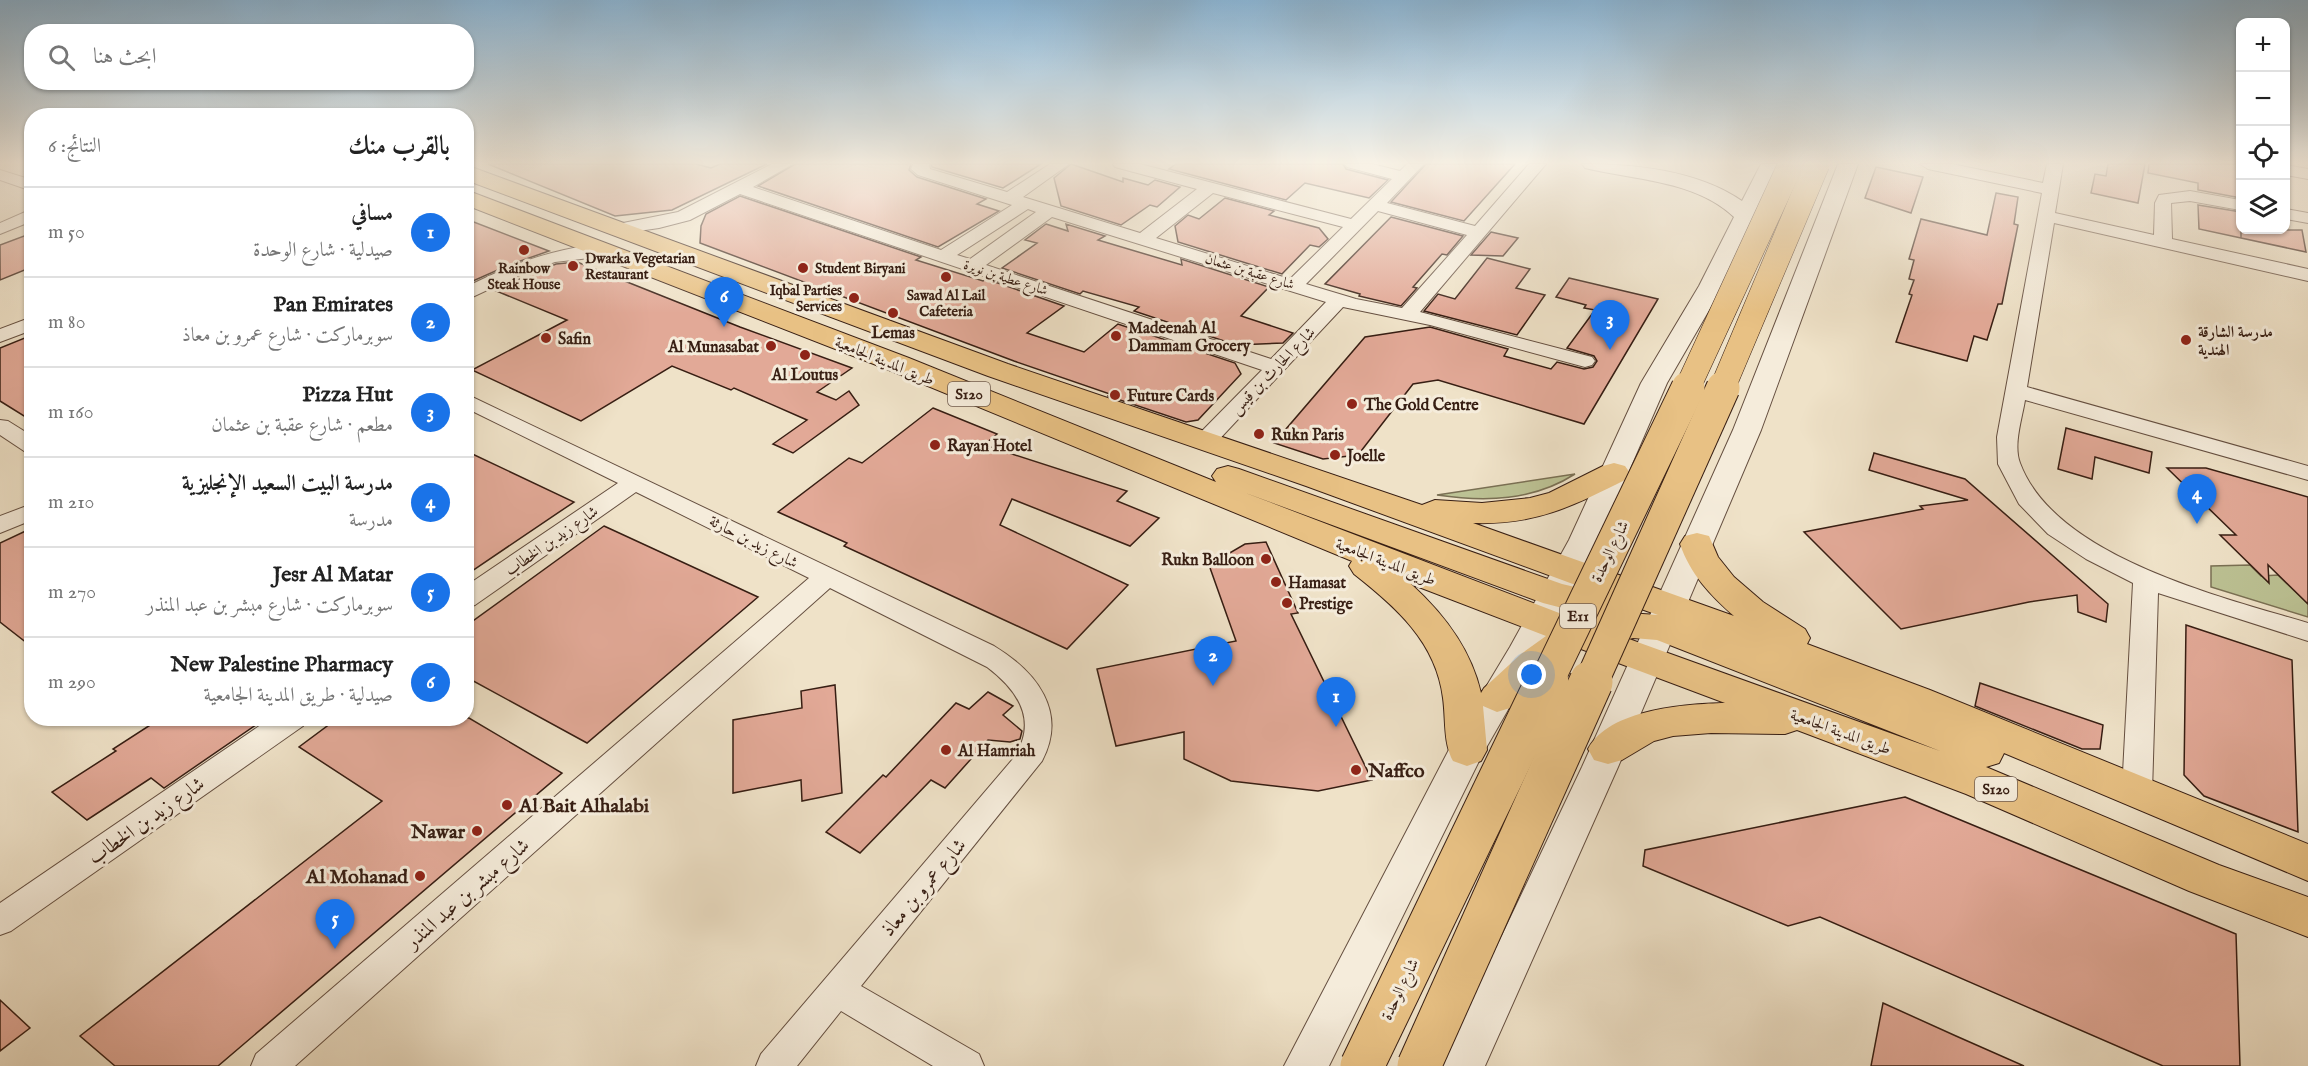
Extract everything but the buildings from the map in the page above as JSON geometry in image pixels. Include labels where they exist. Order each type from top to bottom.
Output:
[{"type":"main road","name":"طريق المدينة الجامعية","points":[[509,214],[556,232],[669,248],[998,370],[1393,506],[1555,595],[1577,634]]},
{"type":"main road","name":"طريق المدينة الجامعية","points":[[556,214],[1017,414],[1330,540],[1555,595]]},
{"type":"main road","name":"شارع الوحدة","points":[[1362,1066],[1700,363],[1747,214]]},
{"type":"main road","name":"E11","points":[[1419,1066],[1735,361],[1796,214]]},
{"type":"main road","points":[[1017,414],[1052,417],[1085,424],[1555,595],[1614,609],[1653,609],[1659,631]]},
{"type":"main road","points":[[1393,506],[1467,512],[1531,508],[1560,500],[1614,473]]},
{"type":"main road","points":[[1330,540],[1397,589],[1432,626],[1454,667],[1461,689],[1467,750]]},
{"type":"main road","points":[[1697,544],[1699,554],[1726,588],[1761,619],[1782,633],[1917,700],[2308,863]]},
{"type":"main road","points":[[1497,698],[1538,657],[1577,634],[1614,626],[1637,625],[1917,700]]},
{"type":"main road","points":[[1659,631],[2100,796],[2188,822],[2232,831]]},
{"type":"main road","name":"طريق المدينة الجامعية","points":[[1659,631],[1807,718],[1980,782],[2204,878],[2308,917]]},
{"type":"main road","points":[[1608,749],[1641,729],[1663,724],[1715,719],[1807,718]]},
{"type":"street","points":[[474,290],[532,262],[613,240],[645,225],[688,214]]},
{"type":"street","name":"شارع عطية بن نويرة","points":[[816,214],[1274,367]]},
{"type":"street","points":[[943,256],[1000,214]]},
{"type":"street","points":[[972,266],[1045,214]]},
{"type":"street","name":"شارع عقبة بن عثمان","points":[[1062,214],[1339,300],[1407,315],[1584,361]]},
{"type":"street","points":[[1143,239],[1176,214]]},
{"type":"street","points":[[1311,214],[1354,225]]},
{"type":"street","points":[[1295,285],[1366,214]]},
{"type":"street","points":[[1408,214],[1477,232]]},
{"type":"street","points":[[1407,315],[1493,214]]},
{"type":"street","points":[[1462,1066],[1608,749],[1747,430],[1829,214]]},
{"type":"street","points":[[2163,214],[2163,242]]},
{"type":"street","points":[[2290,215],[2308,218]]},
{"type":"street","points":[[669,248],[670,235],[684,216]]},
{"type":"street","points":[[1306,1066],[1467,750],[1555,595],[1614,473],[1654,383],[1712,286],[1746,216]]},
{"type":"street","points":[[2308,274],[2047,216],[2008,436],[2008,462],[2018,485],[2036,509],[2065,534],[2102,558],[2146,580],[2308,632]]},
{"type":"street","points":[[0,229],[24,218]]},
{"type":"street","points":[[0,229],[24,223]]},
{"type":"street","points":[[532,262],[545,250],[556,232]]},
{"type":"street","name":"شارع الحارث بن قيس","points":[[1205,441],[1339,300]]},
{"type":"street","points":[[0,336],[24,326]]},
{"type":"street","points":[[2016,391],[2308,473]]},
{"type":"street","name":"شارع زيد بن حارثة","points":[[474,404],[1002,662],[1016,674],[1030,696]]},
{"type":"street","points":[[0,426],[24,441]]},
{"type":"street","name":"شارع زيد بن الخطاب","points":[[474,593],[635,482]]},
{"type":"street","points":[[0,525],[24,514]]},
{"type":"street","name":"شارع مبشر بن عبد المنذر","points":[[269,1066],[826,577]]},
{"type":"street","points":[[2137,792],[2146,580]]},
{"type":"street","name":"شارع عمرو بن معاذ","points":[[774,1066],[1022,768],[1036,744],[1039,719],[1030,696]]},
{"type":"street","name":"شارع زيد بن الخطاب","points":[[5,909],[281,726]]},
{"type":"street","points":[[836,990],[966,1066]]},
{"type":"green space","points":[[1575,474],[1542,490],[1508,497],[1491,499],[1437,495]]},
{"type":"green space","points":[[2250,565],[2261,576],[2278,575],[2308,604],[2308,617],[2211,587],[2211,566]]},
{"type":"place","name":"Rainbow Steak House","points":[[524,250]]},
{"type":"place","name":"Dwarka Vegetarian Restaurant","points":[[573,266]]},
{"type":"place","name":"Student Biryani","points":[[803,268]]},
{"type":"place","name":"Sawad Al Lail Cafeteria","points":[[946,277]]},
{"type":"place","name":"Iqbal Parties Services","points":[[854,298]]},
{"type":"place","name":"Lemas","points":[[893,313]]},
{"type":"place","name":"New Palestine Pharmacy","points":[[724,327]]},
{"type":"place","name":"Madeenah Al Dammam Grocery","points":[[1116,336]]},
{"type":"place","name":"Safin","points":[[546,338]]},
{"type":"place","name":"مدرسة الشارقة الهندية","points":[[2186,340]]},
{"type":"place","name":"Al Munasabat","points":[[771,346]]},
{"type":"place","name":"Pizza Hut","points":[[1610,350]]},
{"type":"place","name":"Al Loutus","points":[[805,355]]},
{"type":"place","name":"Future Cards","points":[[1115,395]]},
{"type":"place","name":"The Gold Centre","points":[[1352,404]]},
{"type":"place","name":"Rukn Paris","points":[[1259,434]]},
{"type":"place","name":"Rayan Hotel","points":[[935,445]]},
{"type":"place","name":"Joelle","points":[[1335,455]]},
{"type":"place","name":"مدرسة البيت السعيد الإنجليزية","points":[[2197,524]]},
{"type":"place","name":"Rukn Balloon","points":[[1266,559]]},
{"type":"place","name":"Hamasat","points":[[1276,582]]},
{"type":"place","name":"Prestige","points":[[1287,603]]},
{"type":"place","name":"Pan Emirates","points":[[1213,686]]},
{"type":"place","name":"مسافي","points":[[1336,727]]},
{"type":"place","name":"Al Hamriah","points":[[946,750]]},
{"type":"place","name":"Naffco","points":[[1356,770]]},
{"type":"place","name":"Al Bait Alhalabi","points":[[507,805]]},
{"type":"place","name":"Nawar","points":[[477,831]]},
{"type":"place","name":"Al Mohanad","points":[[420,876]]},
{"type":"place","name":"Jesr Al Matar","points":[[335,949]]}]
